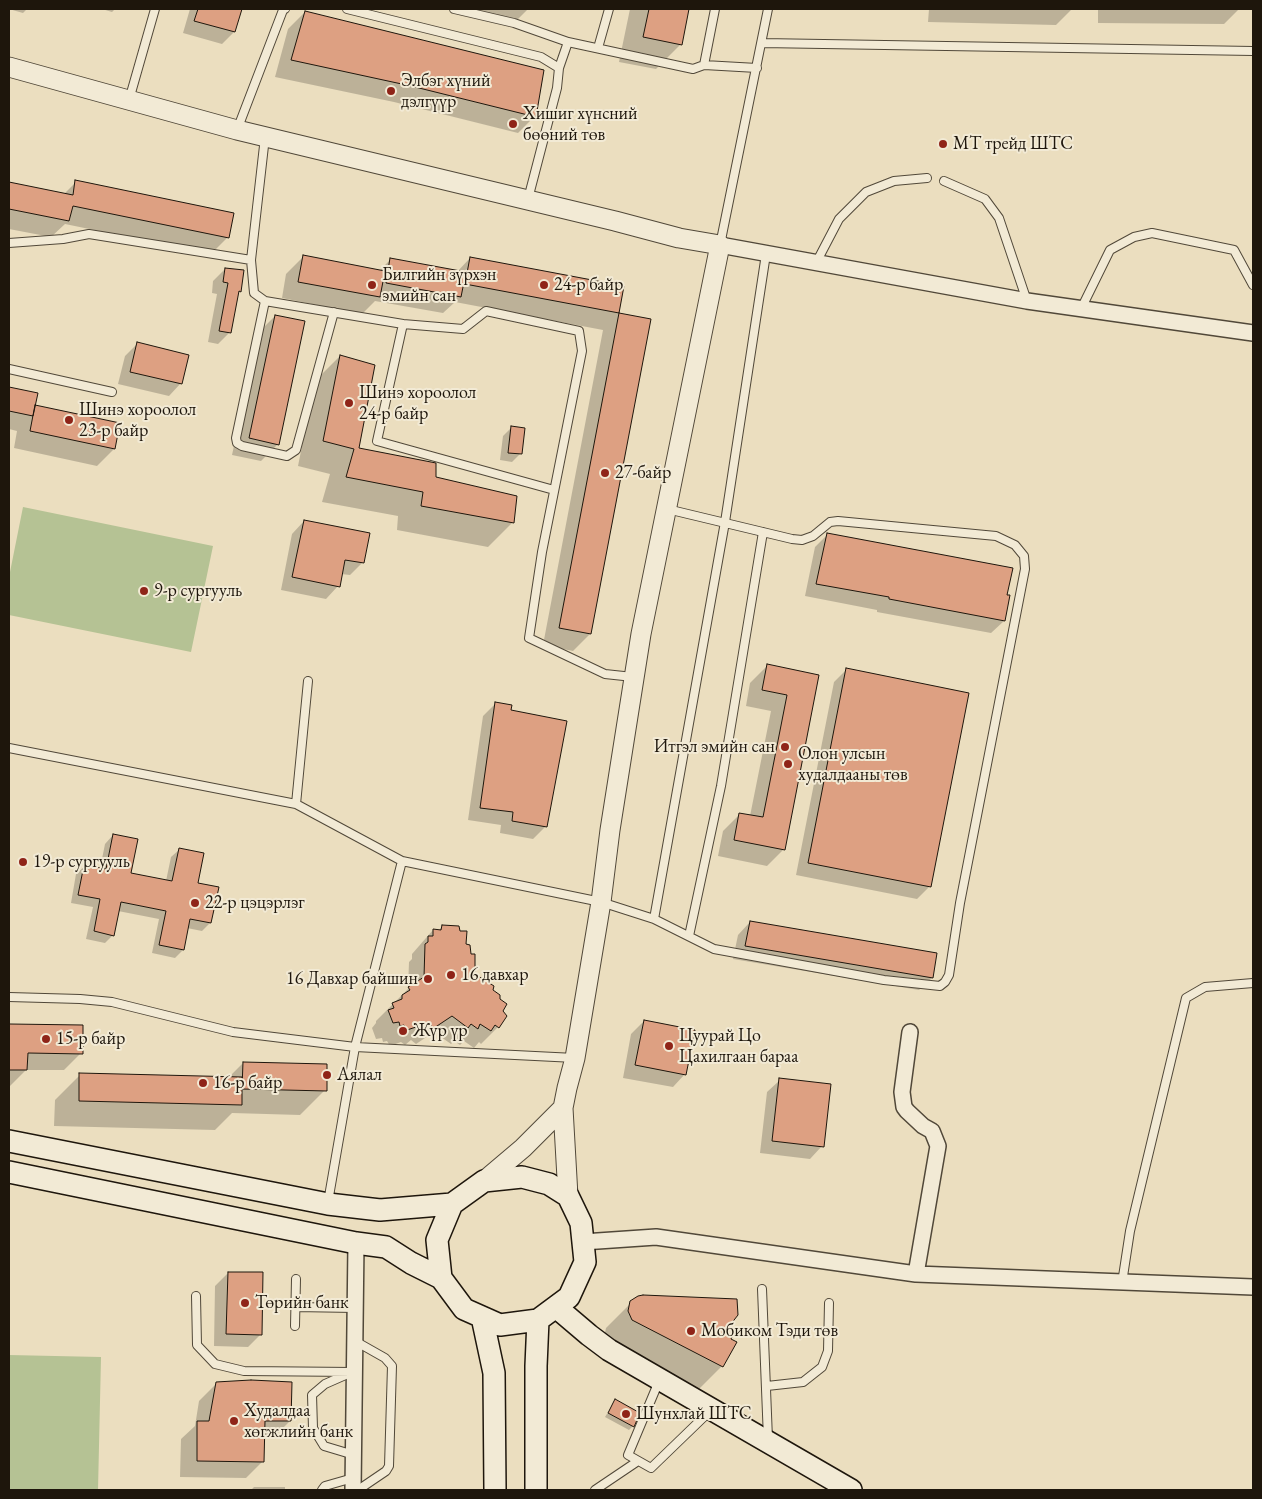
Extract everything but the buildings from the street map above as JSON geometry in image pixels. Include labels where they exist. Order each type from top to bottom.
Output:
[{"type":"main road","points":[[9,1141],[328,1204],[380,1210],[452,1204],[484,1181],[522,1177],[549,1184],[568,1196],[580,1223],[585,1262],[569,1297],[556,1307],[538,1320],[500,1324],[464,1309],[441,1278],[411,1263],[386,1247],[356,1243],[9,1172]]},
{"type":"main road","points":[[441,1278],[437,1240],[452,1204]]},
{"type":"main road","points":[[556,1307],[609,1350],[851,1490]]},
{"type":"main road","points":[[482,1317],[494,1373],[495,1490]]},
{"type":"main road","points":[[536,1490],[538,1320]]},
{"type":"street","points":[[9,67],[237,130],[679,238],[1027,301],[1253,332]]},
{"type":"street","points":[[568,1196],[563,1108],[576,1058],[641,634],[720,245]]},
{"type":"street","points":[[910,1032],[902,1092],[904,1107],[923,1126],[932,1131],[938,1146],[916,1274]]},
{"type":"street","points":[[484,1181],[523,1148],[563,1108]]},
{"type":"street","points":[[582,1242],[656,1236],[916,1274],[1253,1288]]},
{"type":"street","points":[[355,1486],[356,1243]]},
{"type":"lane","points":[[129,100],[155,9]]},
{"type":"lane","points":[[237,130],[285,9]]},
{"type":"lane","points":[[347,9],[541,57],[559,68]]},
{"type":"lane","points":[[454,9],[473,11],[568,42],[693,69],[704,65],[757,68]]},
{"type":"lane","points":[[598,48],[609,9]]},
{"type":"lane","points":[[704,65],[714,9]]},
{"type":"lane","points":[[720,245],[768,9]]},
{"type":"lane","points":[[527,200],[557,88],[559,68],[568,42]]},
{"type":"lane","points":[[762,43],[1253,51]]},
{"type":"lane","points":[[265,137],[251,260],[254,293],[265,300],[403,324],[462,329],[486,311],[579,331],[582,351],[542,552],[529,638],[605,674],[634,677]]},
{"type":"lane","points":[[816,263],[838,219],[866,192],[894,181],[927,178]]},
{"type":"lane","points":[[944,181],[985,199],[999,218],[1027,301]]},
{"type":"lane","points":[[1081,309],[1110,250],[1134,237],[1152,233],[1234,250],[1253,285]]},
{"type":"lane","points":[[9,243],[64,239],[89,234],[251,260]]},
{"type":"lane","points":[[654,919],[724,522],[766,254]]},
{"type":"lane","points":[[265,300],[236,438],[237,443],[242,446],[287,456],[296,450],[334,312]]},
{"type":"lane","points":[[403,324],[377,441],[554,490]]},
{"type":"lane","points":[[9,369],[112,392]]},
{"type":"lane","points":[[9,748],[296,804],[402,861],[601,902],[654,919],[714,949],[852,974],[940,986],[946,982],[949,975],[960,903],[1025,569],[1024,556],[1015,544],[996,536],[838,521],[830,522],[813,536],[802,540],[667,509]]},
{"type":"lane","points":[[688,936],[720,786],[763,532]]},
{"type":"lane","points":[[296,804],[308,681]]},
{"type":"lane","points":[[328,1204],[355,1047],[402,861]]},
{"type":"lane","points":[[1122,1283],[1130,1231],[1186,998],[1205,987],[1253,983]]},
{"type":"lane","points":[[9,997],[112,1002],[233,1032],[355,1047],[576,1058]]},
{"type":"lane","points":[[295,1326],[296,1279]]},
{"type":"lane","points":[[762,1289],[769,1444]]},
{"type":"lane","points":[[196,1296],[197,1345],[215,1364],[244,1371],[354,1372]]},
{"type":"lane","points":[[767,1386],[804,1382],[822,1367],[828,1351],[829,1302]]},
{"type":"lane","points":[[295,1307],[355,1308]]},
{"type":"lane","points":[[322,1490],[325,1486],[355,1486],[386,1471],[389,1466],[392,1366],[385,1358],[355,1341]]},
{"type":"lane","points":[[354,1372],[325,1384],[312,1395],[313,1428],[324,1446],[354,1455]]},
{"type":"lane","points":[[660,1379],[628,1455],[638,1461],[651,1468],[712,1409]]},
{"type":"lane","points":[[595,1490],[638,1461]]},
{"type":"green space","points":[[23,507],[213,546],[191,652],[9,615],[9,577]]},
{"type":"green space","points":[[9,1355],[101,1357],[98,1490],[9,1490]]},
{"type":"place","name":"Элбэг хүний дэлгүүр","points":[[391,91]]},
{"type":"place","name":"Хишиг хүнсний бөөний төв","points":[[513,124]]},
{"type":"place","name":"МТ трейд ШТС","points":[[943,144]]},
{"type":"place","name":"Билгийн зүрхэн эмийн сан","points":[[372,285]]},
{"type":"place","name":"24-р байр","points":[[544,285]]},
{"type":"place","name":"Шинэ хороолол 24-р байр","points":[[349,403]]},
{"type":"place","name":"Шинэ хороолол 23-р байр","points":[[69,420]]},
{"type":"place","name":"27-байр","points":[[605,473]]},
{"type":"place","name":"9-р сургууль","points":[[144,591]]},
{"type":"place","name":"Итгэл эмийн сан","points":[[785,747]]},
{"type":"place","name":"Олон улсын худалдааны төв","points":[[788,764]]},
{"type":"place","name":"19-р сургууль","points":[[23,862]]},
{"type":"place","name":"22-р цэцэрлэг","points":[[195,903]]},
{"type":"place","name":"16 давхар","points":[[451,975]]},
{"type":"place","name":"16 Давхар байшин","points":[[428,979]]},
{"type":"place","name":"Жүр үр","points":[[403,1031]]},
{"type":"place","name":"15-р байр","points":[[46,1039]]},
{"type":"place","name":"Цуурай Цо Цахилгаан бараа","points":[[669,1046]]},
{"type":"place","name":"Аялал","points":[[327,1075]]},
{"type":"place","name":"16-р байр","points":[[203,1083]]},
{"type":"place","name":"Төрийн банк","points":[[245,1303]]},
{"type":"place","name":"Мобиком Тэди төв","points":[[691,1331]]},
{"type":"place","name":"Шунхлай ШТС","points":[[626,1414]]},
{"type":"place","name":"Худалдаа хөгжлийн банк","points":[[234,1421]]}]
